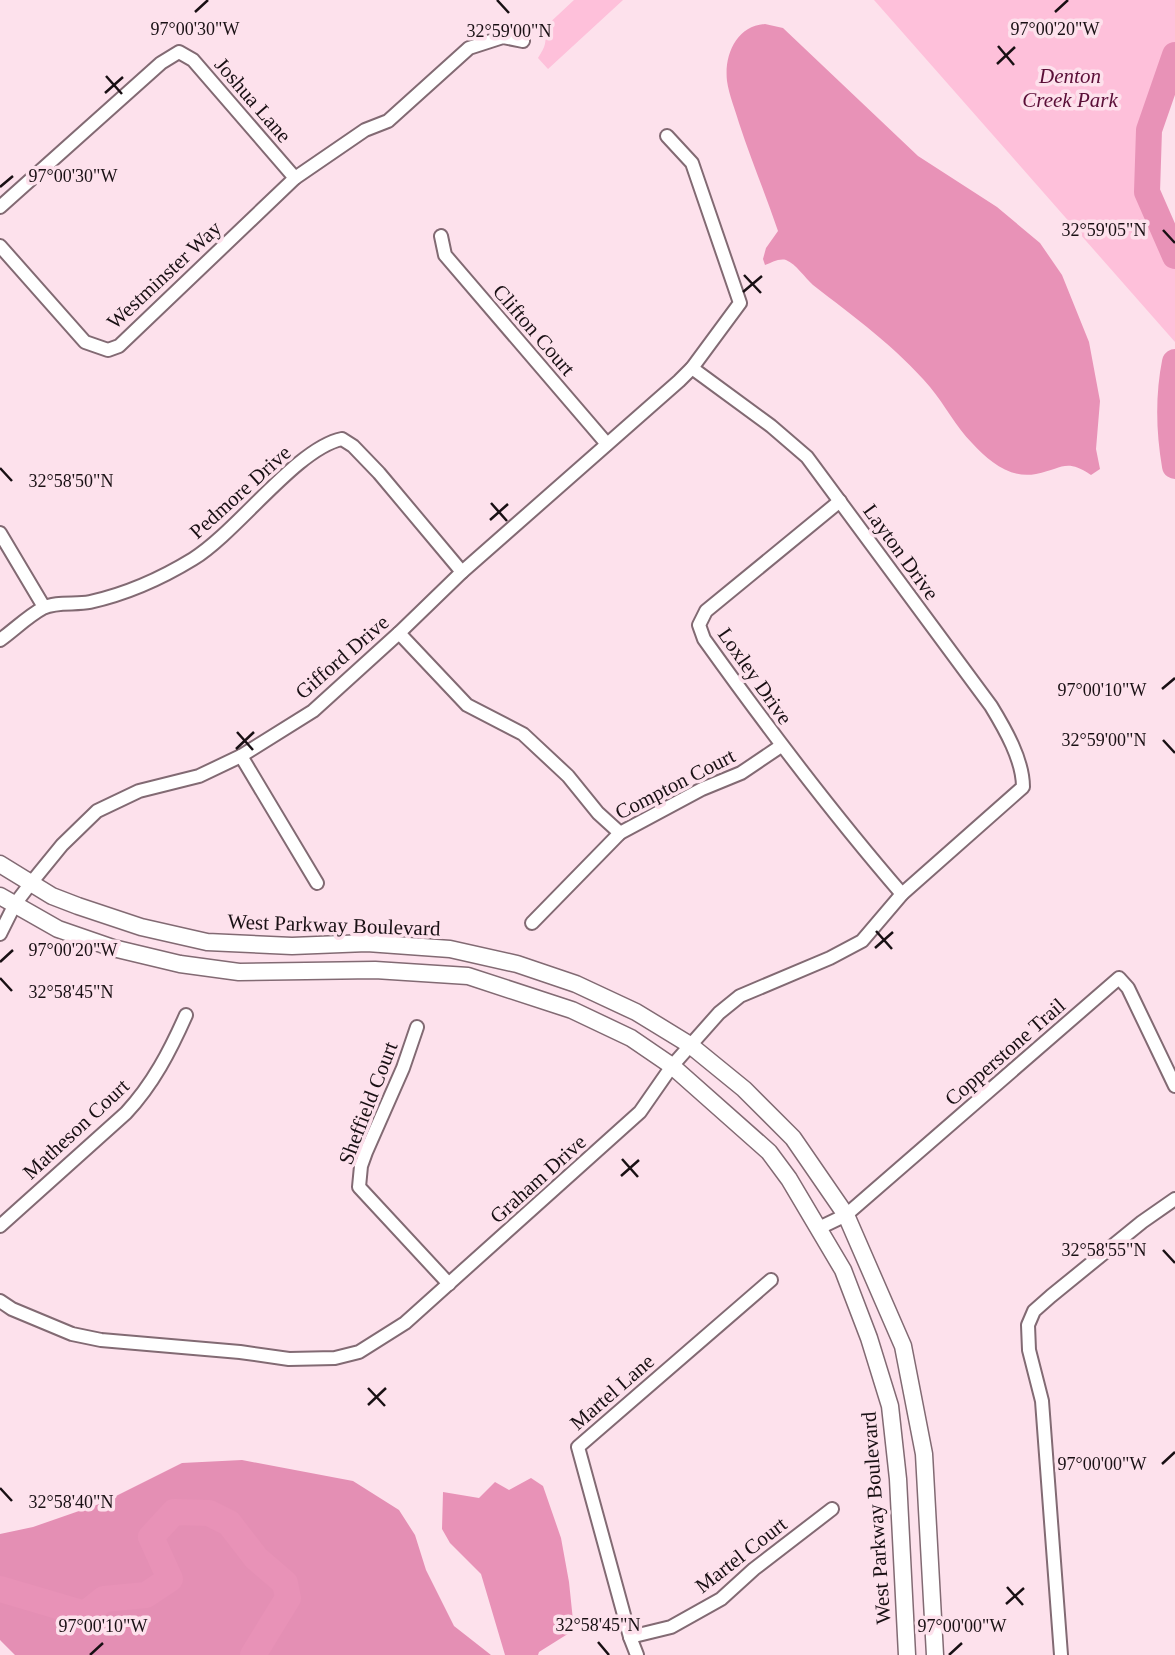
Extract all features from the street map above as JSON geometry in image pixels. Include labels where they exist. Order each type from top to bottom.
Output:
[{"type":"street","points":[[295,178],[365,130],[388,121],[469,48],[503,37],[523,41]]},
{"type":"street","name":"Joshua Lane","points":[[0,207],[161,63],[179,52],[193,60],[295,178]]},
{"type":"street","name":"Gifford Drive","points":[[0,934],[15,904],[31,883],[62,845],[97,811],[139,791],[200,776],[241,756],[313,711],[399,634],[462,572],[692,368],[740,303],[692,163],[667,135]]},
{"type":"street","name":"Westminster Way","points":[[0,246],[85,342],[108,350],[119,345],[295,178]]},
{"type":"street","name":"Clifton Court","points":[[441,236],[445,256],[607,444]]},
{"type":"street","name":"Layton Drive","points":[[692,368],[807,457],[996,714],[1023,773],[1023,787],[1014,796]]},
{"type":"street","name":"Pedmore Drive","points":[[44,607],[90,602],[147,583],[195,558],[227,533],[298,465],[331,441],[342,439],[353,446],[379,473],[462,572]]},
{"type":"street","name":"Loxley Drive","points":[[840,501],[706,611],[699,625],[704,639],[781,746],[840,822],[902,894]]},
{"type":"street","points":[[0,533],[44,607],[0,640]]},
{"type":"street","points":[[399,634],[467,705],[523,733],[568,776],[597,813],[620,833]]},
{"type":"street","name":"Compton Court","points":[[533,923],[620,833],[702,789],[741,773],[781,746]]},
{"type":"street","points":[[241,756],[317,883]]},
{"type":"street","name":"Graham Drive","points":[[0,1301],[12,1309],[72,1334],[101,1340],[289,1359],[335,1358],[359,1352],[388,1335],[449,1284],[640,1112],[672,1066],[719,1013],[740,996],[830,958],[862,941],[902,894],[1014,796]]},
{"type":"street","name":"West Parkway Boulevard","points":[[0,864],[52,895],[130,923],[207,942],[292,946],[367,943],[450,949],[517,964],[588,989],[636,1012],[690,1045],[744,1089],[793,1138],[846,1215],[903,1346],[924,1454],[935,1655]]},
{"type":"street","name":"West Parkway Boulevard","points":[[0,896],[58,929],[113,948],[180,964],[239,972],[375,970],[468,976],[572,1010],[631,1038],[672,1066],[769,1152],[843,1270],[869,1338],[890,1406],[898,1479],[907,1655]]},
{"type":"street","name":"Copperstone Trail","points":[[819,1228],[846,1215],[1119,978],[1128,988],[1175,1086]]},
{"type":"street","name":"Matheson Court","points":[[0,1226],[126,1114],[141,1097],[167,1056],[186,1015]]},
{"type":"street","name":"Sheffield Court","points":[[417,1027],[403,1068],[366,1152],[359,1186],[449,1284]]},
{"type":"street","points":[[1061,1655],[1042,1401],[1029,1350],[1028,1325],[1034,1311],[1042,1303],[1142,1222],[1175,1199]]},
{"type":"street","name":"Martel Lane","points":[[637,1655],[578,1447],[771,1280]]},
{"type":"street","name":"Martel Court","points":[[630,1637],[671,1627],[721,1599],[754,1569],[832,1509]]},
{"type":"green space","points":[[574,0],[623,0],[548,69],[538,58],[545,44],[543,29]]},
{"type":"green space","name":"Denton Creek Park","points":[[874,0],[1175,0],[1175,55],[1149,130],[1147,191],[1175,256],[1175,342]]},
{"type":"shaded area","points":[[765,24],[783,28],[918,156],[997,207],[1040,243],[1062,275],[1089,342],[1100,401],[1096,449],[1100,469],[1091,475],[1075,467],[1064,466],[1026,475],[1000,467],[966,437],[930,387],[889,346],[813,285],[790,262],[781,260],[765,265],[763,259],[766,248],[778,231],[732,102],[727,71],[734,43],[747,30]]},
{"type":"shaded area","points":[[242,1460],[353,1481],[399,1510],[415,1535],[426,1570],[454,1626],[491,1655],[15,1655],[0,1640],[0,1534],[33,1527],[102,1503],[182,1463]]},
{"type":"shaded area","points":[[531,1478],[543,1486],[561,1538],[574,1630],[538,1655],[505,1655],[481,1574],[450,1543],[442,1529],[443,1492],[479,1498],[495,1482],[509,1490]]},
{"type":"waterway","points":[[1175,55],[1149,130],[1147,192],[1175,256]]},
{"type":"waterway","points":[[1175,362],[1170,414],[1175,466]]},
{"type":"waterway","points":[[0,1589],[85,1614],[104,1599],[146,1595],[170,1579],[151,1537],[174,1512],[209,1513],[229,1523],[256,1558],[285,1583],[288,1598],[253,1655]]}]
